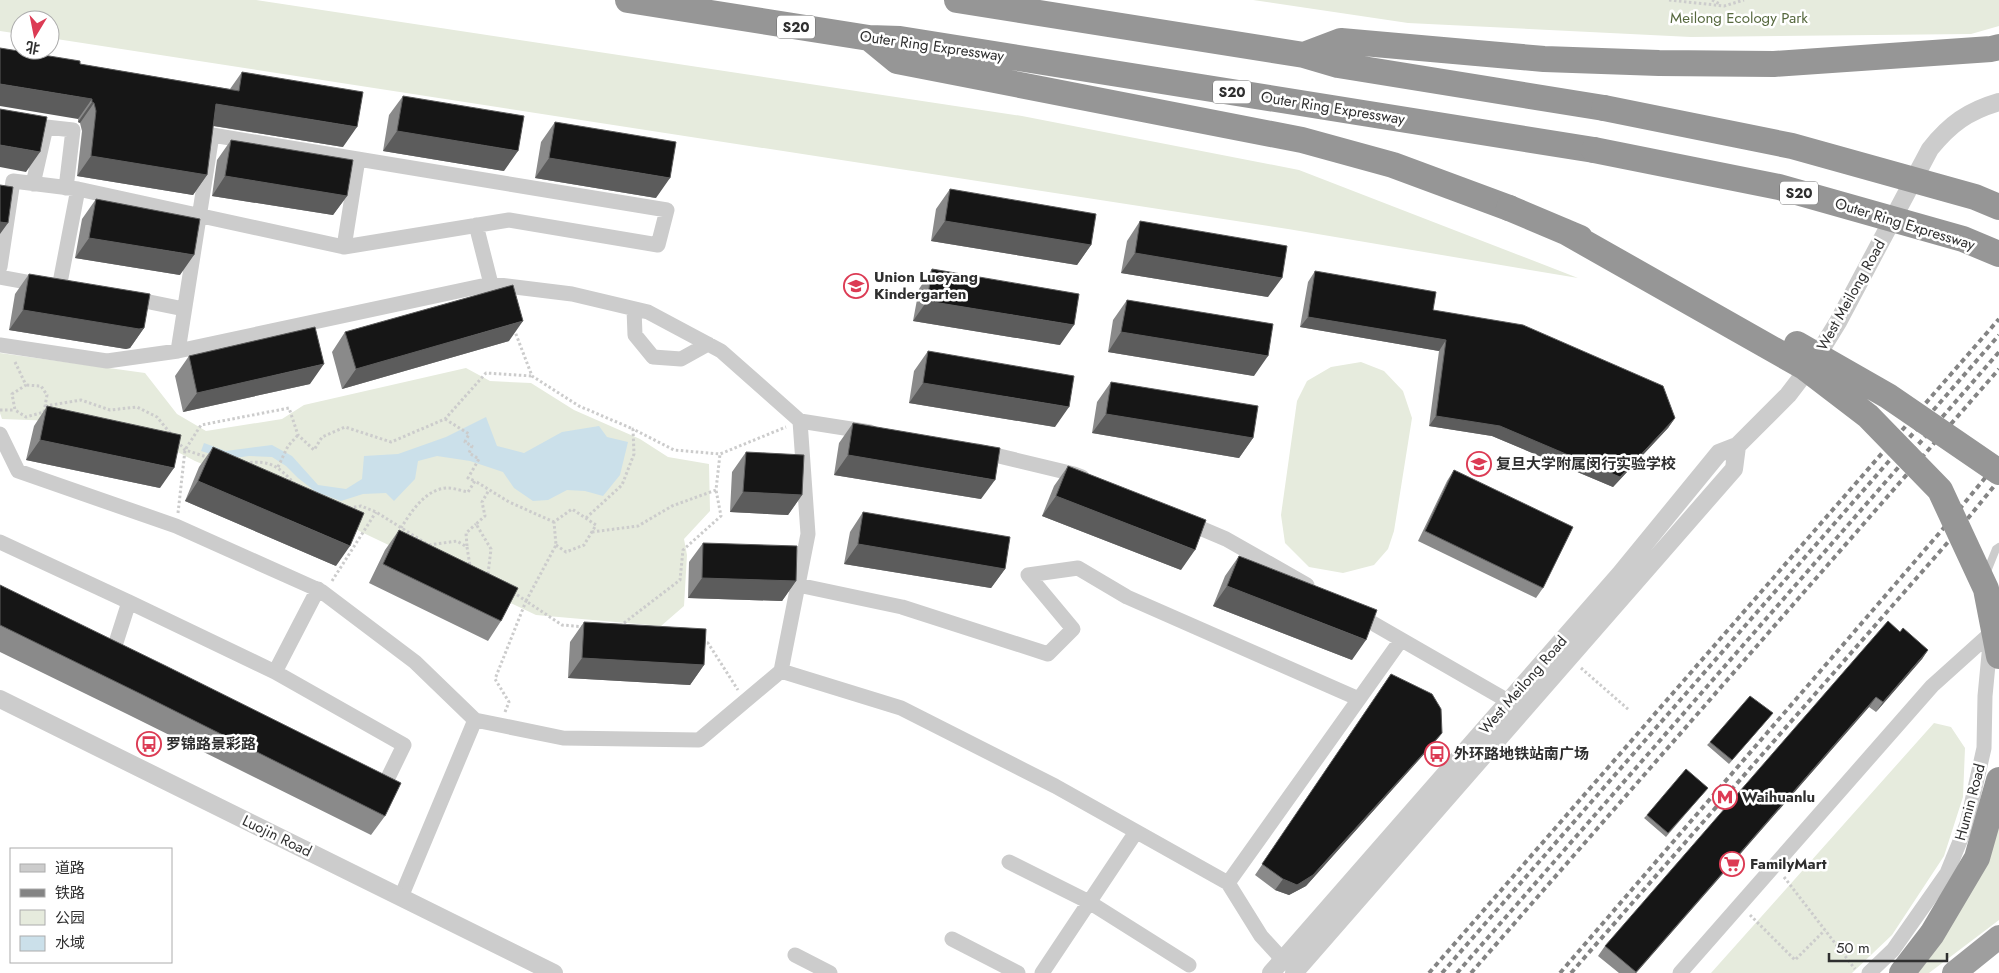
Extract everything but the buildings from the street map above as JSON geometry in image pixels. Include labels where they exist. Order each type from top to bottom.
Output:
[{"type":"highway","name":"Outer Ring Expressway","points":[[628,0],[869,38],[900,39],[1594,150],[1779,187],[1963,239],[1999,254]]},
{"type":"highway","points":[[957,0],[1304,55],[1338,65],[1604,108],[1792,146],[1976,197],[1999,207]]},
{"type":"highway","points":[[869,38],[897,61],[1302,140],[1401,168],[1509,208],[1564,231],[1750,318],[1888,396],[1999,472]]},
{"type":"highway","points":[[1304,55],[1341,41],[1486,55],[1658,64],[1774,64],[1990,49]]},
{"type":"highway","points":[[1564,231],[1804,367],[1868,416],[1940,490],[1986,588],[1995,644]]},
{"type":"highway","points":[[1902,973],[1932,934],[1977,858],[1999,780]]},
{"type":"highway","points":[[1954,973],[1999,937]]},
{"type":"street","name":"West Meilong Road","points":[[1288,966],[1508,701],[1620,574],[1719,454],[1737,446],[1788,395],[1814,361],[1838,322],[1930,150],[1944,131],[1964,116],[1999,102]]},
{"type":"street","points":[[0,277],[64,289],[72,188],[73,130],[28,123]]},
{"type":"street","points":[[33,184],[46,127]]},
{"type":"street","points":[[0,267],[7,180],[72,188],[199,215],[344,247],[509,220],[658,244],[667,210],[212,135],[199,215],[184,309],[178,351]]},
{"type":"street","points":[[344,247],[358,159]]},
{"type":"street","points":[[476,225],[491,284]]},
{"type":"street","points":[[4,346],[107,361],[178,351],[491,284],[572,294],[648,312],[721,351],[800,421],[888,435]]},
{"type":"street","points":[[117,296],[184,309]]},
{"type":"street","points":[[634,309],[635,335],[654,357],[681,359],[708,344]]},
{"type":"street","points":[[0,434],[18,471],[176,526],[320,590],[415,662],[475,720],[563,738],[699,740],[781,671],[808,534],[800,421]]},
{"type":"street","name":"West Meilong Road","points":[[1271,973],[1288,966],[1569,658],[1734,469],[1737,446]]},
{"type":"street","points":[[965,448],[1074,474],[1091,481]]},
{"type":"street","points":[[1172,516],[1226,538],[1318,592]]},
{"type":"street","points":[[0,542],[275,672],[404,745],[384,786],[358,773]]},
{"type":"street","points":[[798,585],[902,607],[1048,654],[1073,629],[1028,575],[1078,568],[1127,597],[1359,699]]},
{"type":"street","points":[[275,672],[320,590]]},
{"type":"street","points":[[129,602],[107,653],[129,663]]},
{"type":"street","points":[[1343,606],[1508,701]]},
{"type":"street","points":[[1680,973],[1776,866],[1932,686],[1995,644],[1999,614]]},
{"type":"street","points":[[1228,883],[1401,640]]},
{"type":"street","name":"Humin Road","points":[[1869,973],[1893,950],[1947,873],[1967,824],[1984,748],[1985,696],[1995,644]]},
{"type":"street","points":[[781,671],[900,708],[1055,786],[1228,883],[1261,936],[1288,966]]},
{"type":"street","name":"Luojin Road","points":[[0,699],[554,973]]},
{"type":"street","points":[[401,897],[475,720]]},
{"type":"street","points":[[1042,973],[1136,832]]},
{"type":"street","points":[[1009,862],[1089,902],[1189,965]]},
{"type":"street","points":[[952,940],[1018,973]]},
{"type":"street","points":[[795,955],[830,973]]},
{"type":"lane","points":[[1981,605],[1980,588],[1996,549],[1999,547]]},
{"type":"lane","points":[[1981,614],[1995,644]]},
{"type":"path","points":[[1669,0],[1724,6],[1744,0]]},
{"type":"path","points":[[1712,0],[1724,6]]},
{"type":"path","points":[[513,327],[532,376]]},
{"type":"path","points":[[4,346],[26,384]]},
{"type":"path","points":[[176,526],[185,450],[201,425],[289,408],[298,435],[314,450],[322,437],[345,427],[391,442],[445,420],[486,373],[532,376],[579,406],[633,428],[674,450],[720,454],[800,421]]},
{"type":"path","points":[[0,410],[15,410],[26,417],[44,412],[47,394],[41,386],[26,384],[12,394],[15,410]]},
{"type":"path","points":[[45,406],[81,400],[110,410],[137,407],[157,417],[185,450],[212,459]]},
{"type":"path","points":[[445,420],[469,434],[465,442],[472,446],[468,453],[479,459],[468,478],[509,502],[554,522]]},
{"type":"path","points":[[586,518],[622,486],[634,454],[633,428]]},
{"type":"path","points":[[278,467],[288,446],[298,435]]},
{"type":"path","points":[[622,630],[615,629],[680,580],[683,550],[721,516],[716,490],[720,454]]},
{"type":"path","points":[[238,464],[260,461],[278,467],[297,487]]},
{"type":"path","points":[[402,528],[415,505],[433,493],[447,488],[468,492],[475,481]]},
{"type":"path","points":[[470,566],[466,533],[486,516],[482,502],[489,490]]},
{"type":"path","points":[[592,532],[638,526],[672,506],[716,490]]},
{"type":"path","points":[[345,508],[361,506],[376,512],[434,549]]},
{"type":"path","points":[[554,522],[572,509],[596,525],[584,544],[566,552],[556,545]]},
{"type":"path","points":[[320,590],[336,578],[376,512]]},
{"type":"path","points":[[499,725],[509,702],[495,679],[526,601],[556,545],[554,522]]},
{"type":"path","points":[[476,524],[491,549],[488,574]]},
{"type":"path","points":[[428,545],[457,541],[467,547]]},
{"type":"path","points":[[462,562],[476,568]]},
{"type":"path","points":[[482,571],[496,579]]},
{"type":"path","points":[[511,590],[562,626],[589,627]]},
{"type":"path","points":[[699,642],[708,644],[745,701]]},
{"type":"path","points":[[1569,658],[1629,710]]},
{"type":"path","points":[[1776,866],[1858,973]]},
{"type":"path","points":[[1740,905],[1795,960],[1825,930]]},
{"type":"green space","points":[[0,0],[256,0],[1022,116],[1299,170],[1578,278],[1288,229],[60,40],[60,10],[10,10],[10,32],[0,31]]},
{"type":"green space","name":"Meilong Ecology Park","points":[[1253,0],[1999,0],[1999,26],[1971,34],[1691,37],[1408,23]]},
{"type":"green space","points":[[0,353],[145,373],[177,414],[206,431],[282,419],[304,405],[466,368],[490,381],[531,383],[574,410],[640,439],[668,457],[709,464],[710,511],[684,539],[687,555],[684,606],[661,626],[536,615],[355,529],[195,461],[166,446],[55,421],[2,419],[0,413]]},
{"type":"green space","points":[[1361,362],[1384,371],[1403,391],[1412,418],[1394,531],[1388,549],[1374,565],[1343,573],[1309,567],[1285,543],[1281,515],[1297,401],[1307,381],[1331,367]]},
{"type":"green space","points":[[1934,723],[1951,727],[1965,748],[1963,797],[1944,856],[1892,935],[1852,973],[1711,973]]},
{"type":"green space","points":[[1999,822],[1999,920],[1929,973],[1915,973]]},
{"type":"water","points":[[486,417],[497,446],[524,453],[562,432],[599,426],[607,437],[628,442],[620,475],[603,496],[585,491],[567,490],[548,500],[533,501],[514,488],[503,472],[470,461],[437,456],[418,461],[415,479],[394,501],[386,493],[363,494],[341,501],[316,492],[286,466],[272,457],[249,456],[227,459],[201,451],[204,443],[226,451],[272,445],[292,456],[318,485],[346,489],[362,479],[364,456],[398,454],[446,437]]},
{"type":"railway","points":[[1429,973],[1999,319]]},
{"type":"railway","points":[[1442,973],[1999,335]]},
{"type":"railway","points":[[1457,973],[1999,352]]},
{"type":"railway","points":[[1471,973],[1999,369]]},
{"type":"railway","points":[[1560,973],[1948,523],[1999,461]]},
{"type":"railway","points":[[1571,973],[1956,533],[1999,480]]},
{"type":"place","name":"Union Luoyang Kindergarten","points":[[856,286]]},
{"type":"place","name":"复旦大学附属闵行实验学校","points":[[1479,464]]},
{"type":"place","name":"罗锦路景彩路","points":[[149,744]]},
{"type":"place","name":"外环路地铁站南广场","points":[[1437,754]]},
{"type":"place","name":"Waihuanlu","points":[[1725,797]]},
{"type":"place","name":"FamilyMart","points":[[1732,864]]}]
